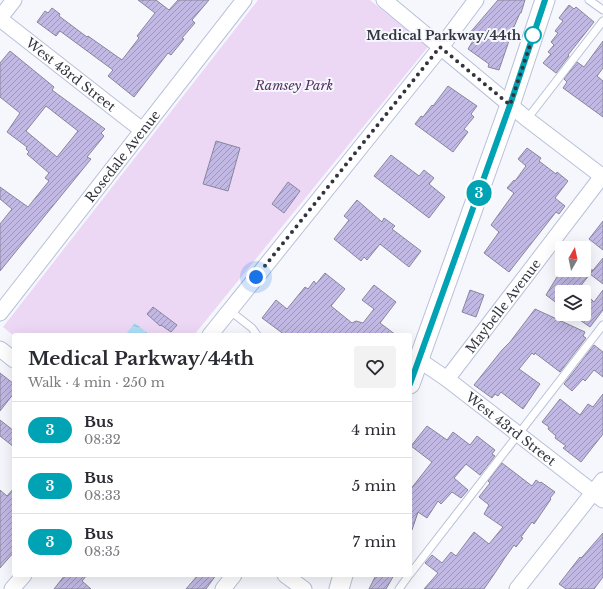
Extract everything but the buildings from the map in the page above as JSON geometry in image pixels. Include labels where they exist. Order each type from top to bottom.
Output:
[{"type":"street","points":[[0,18],[14,0]]},
{"type":"street","name":"Rosedale Avenue","points":[[0,313],[244,0]]},
{"type":"street","points":[[384,0],[510,105],[603,176]]},
{"type":"street","points":[[212,333],[476,0]]},
{"type":"street","points":[[412,379],[510,105],[545,0]]},
{"type":"street","name":"West 43rd Street","points":[[0,18],[142,130]]},
{"type":"street","name":"Maybelle Avenue","points":[[447,379],[603,176]]},
{"type":"street","points":[[0,349],[12,358]]},
{"type":"street","name":"West 43rd Street","points":[[419,360],[447,379],[598,496]]},
{"type":"street","points":[[517,589],[598,496],[603,480]]},
{"type":"street","points":[[12,589],[22,577]]},
{"type":"street","points":[[223,589],[232,577]]},
{"type":"street","points":[[339,589],[342,577]]},
{"type":"lane","points":[[589,0],[603,10]]},
{"type":"lane","points":[[527,118],[603,21]]},
{"type":"lane","points":[[229,310],[252,328],[256,333]]},
{"type":"lane","points":[[412,572],[603,325]]},
{"type":"lane","points":[[399,589],[408,577]]},
{"type":"green space","name":"Ramsey Park","points":[[258,0],[370,0],[428,47],[196,333],[12,333],[12,334],[3,327]]},
{"type":"water","points":[[135,323],[148,333],[127,333]]},
{"type":"bus line","name":"3","points":[[412,378],[510,105],[545,0]]},
{"type":"place","name":"Medical Parkway/44th","points":[[533,35]]},
{"type":"route","points":[[256,277],[440,47],[510,105],[534,33],[533,35]]}]
